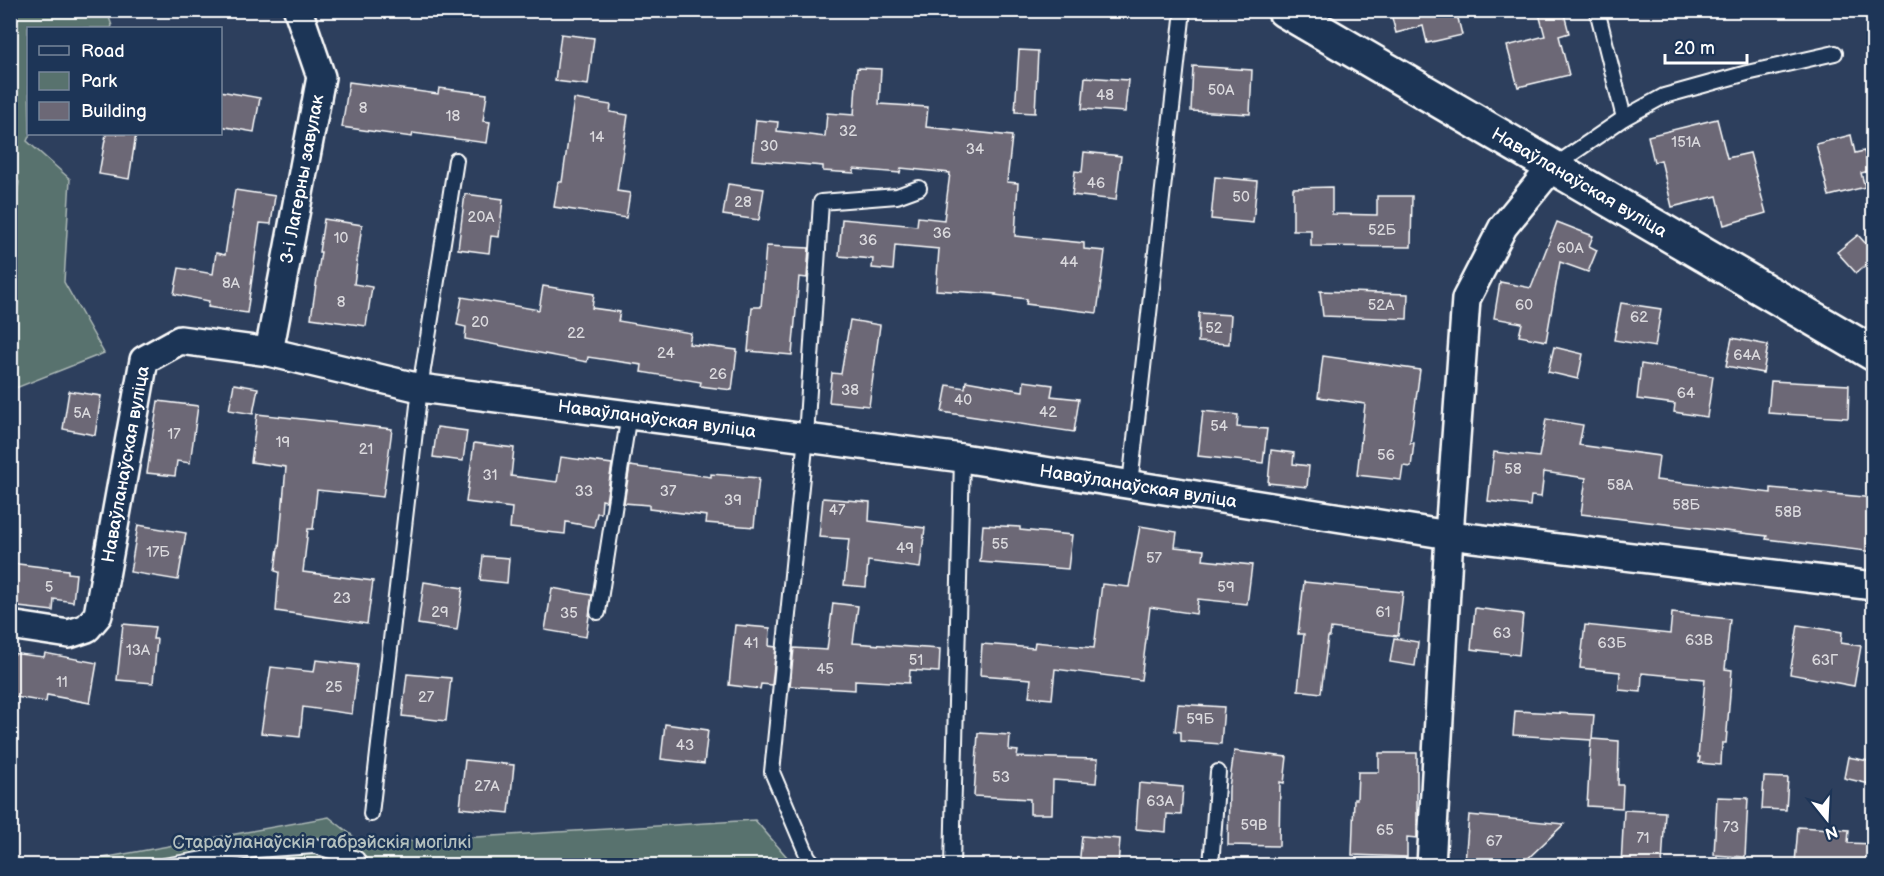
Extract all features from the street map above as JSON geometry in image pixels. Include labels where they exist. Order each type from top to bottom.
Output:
[{"type":"street","name":"3-і Лагерны завулак","points":[[268,352],[321,77],[298,10]]},
{"type":"street","name":"Наваўланаўская вуліца","points":[[1284,10],[1874,354]]},
{"type":"street","points":[[1431,866],[1449,535],[1466,299],[1503,227],[1552,167]]},
{"type":"street","name":"Наваўланаўская вуліца","points":[[10,625],[69,634],[87,628],[98,615],[144,360],[180,340],[268,352],[420,388],[962,458],[1449,535],[1874,586]]},
{"type":"lane","points":[[1131,484],[1183,10]]},
{"type":"lane","points":[[1597,10],[1624,118]]},
{"type":"lane","points":[[1552,167],[1624,118],[1664,96],[1747,73],[1835,54]]},
{"type":"lane","points":[[372,814],[420,388],[456,159]]},
{"type":"lane","points":[[816,866],[808,857],[772,772],[806,437],[821,202],[897,196],[919,188]]},
{"type":"lane","points":[[598,612],[629,414]]},
{"type":"lane","points":[[952,866],[962,458]]},
{"type":"lane","points":[[1211,866],[1218,772]]},
{"type":"lane","points":[[164,866],[255,850],[315,846],[357,859],[360,866]]},
{"type":"green space","points":[[11,10],[107,11],[112,27],[27,27],[27,135],[30,135],[27,141],[70,179],[64,282],[104,353],[11,390],[10,247],[19,182],[11,177]]},
{"type":"green space","name":"Стараўланаўскія габрэйскія могілкі","points":[[329,817],[363,844],[755,820],[794,865],[58,866]]},
{"type":"building","points":[[1390,10],[1456,10],[1462,35],[1427,43],[1423,26],[1396,33]]},
{"type":"building","points":[[1538,10],[1563,10],[1569,33],[1559,36],[1569,75],[1518,87],[1507,46],[1545,36]]},
{"type":"building","points":[[561,34],[594,38],[588,85],[555,81]]},
{"type":"building","points":[[1019,50],[1038,51],[1035,113],[1015,112]]},
{"type":"building","points":[[1193,66],[1252,70],[1250,114],[1191,111]]},
{"type":"building","points":[[857,68],[881,69],[879,104],[928,107],[926,127],[1012,136],[1007,182],[1018,183],[1015,236],[1084,243],[1084,249],[1105,251],[1097,313],[1026,304],[1027,299],[996,294],[936,290],[939,249],[895,245],[893,270],[872,268],[873,259],[839,256],[842,219],[917,226],[918,217],[944,220],[950,173],[901,168],[900,173],[854,169],[854,173],[823,171],[823,166],[752,160],[756,120],[778,122],[777,131],[825,137],[827,113],[854,115]]},
{"type":"building","points":[[1085,77],[1128,80],[1125,112],[1082,109]]},
{"type":"building","points":[[349,82],[438,94],[439,88],[487,94],[483,121],[490,122],[487,143],[413,133],[412,137],[342,127]]},
{"type":"building","points":[[222,91],[260,98],[254,132],[222,126]]},
{"type":"building","points":[[574,99],[611,105],[610,112],[628,115],[617,191],[630,193],[626,218],[554,207],[558,182],[562,182]]},
{"type":"building","points":[[1717,119],[1727,158],[1750,153],[1766,213],[1724,225],[1717,196],[1672,207],[1661,160],[1654,162],[1648,136]]},
{"type":"building","points":[[106,135],[136,135],[129,179],[99,174]]},
{"type":"building","points":[[1851,135],[1855,153],[1864,151],[1869,171],[1861,173],[1865,187],[1829,196],[1816,144]]},
{"type":"building","points":[[1084,152],[1121,156],[1116,200],[1072,195],[1075,171],[1082,172]]},
{"type":"building","points":[[1215,177],[1257,181],[1253,223],[1211,219]]},
{"type":"building","points":[[728,184],[764,189],[759,220],[723,215]]},
{"type":"building","points":[[1332,187],[1332,214],[1377,215],[1377,196],[1412,196],[1411,247],[1311,246],[1311,230],[1293,230],[1293,188]]},
{"type":"building","points":[[235,190],[275,196],[271,224],[260,223],[247,313],[208,307],[209,301],[174,294],[179,268],[213,274],[216,253],[225,255]]},
{"type":"building","points":[[465,194],[503,199],[499,237],[491,236],[489,253],[458,249]]},
{"type":"building","points":[[324,219],[362,225],[354,284],[372,287],[366,326],[311,318]]},
{"type":"building","points":[[1557,222],[1593,236],[1589,246],[1597,250],[1588,272],[1560,262],[1546,341],[1519,336],[1522,323],[1494,318],[1500,282],[1531,288]]},
{"type":"building","points":[[1858,235],[1874,253],[1874,258],[1856,273],[1837,252]]},
{"type":"building","points":[[766,246],[809,248],[807,278],[799,277],[792,355],[748,351],[752,307],[761,307]]},
{"type":"building","points":[[543,286],[594,294],[592,308],[620,312],[618,321],[691,333],[689,344],[737,350],[732,390],[700,386],[701,382],[641,372],[642,365],[588,357],[587,362],[465,339],[466,327],[457,325],[462,297],[539,310]]},
{"type":"building","points":[[1320,291],[1408,294],[1407,319],[1323,316]]},
{"type":"building","points":[[1621,303],[1661,309],[1655,347],[1614,340]]},
{"type":"building","points":[[1199,313],[1231,315],[1229,344],[1198,342]]},
{"type":"building","points":[[850,320],[880,325],[869,406],[829,402],[832,373],[841,374]]},
{"type":"building","points":[[1732,338],[1768,345],[1763,373],[1726,366]]},
{"type":"building","points":[[1554,347],[1583,354],[1578,379],[1548,372]]},
{"type":"building","points":[[1323,356],[1420,370],[1410,443],[1414,443],[1411,467],[1403,466],[1401,480],[1357,475],[1365,404],[1318,397]]},
{"type":"building","points":[[1641,364],[1713,376],[1707,417],[1674,412],[1675,404],[1637,399]]},
{"type":"building","points":[[966,381],[1023,391],[1024,381],[1053,385],[1051,396],[1079,399],[1074,432],[942,412],[947,385],[965,388]]},
{"type":"building","points":[[1771,381],[1849,385],[1848,418],[1768,413]]},
{"type":"building","points":[[234,384],[258,388],[253,414],[229,410]]},
{"type":"building","points":[[69,391],[101,396],[95,435],[63,429]]},
{"type":"building","points":[[158,401],[198,406],[190,463],[177,461],[175,476],[147,473]]},
{"type":"building","points":[[1203,411],[1238,415],[1237,427],[1267,429],[1263,463],[1198,456]]},
{"type":"building","points":[[257,414],[392,429],[383,497],[317,490],[313,529],[308,529],[303,572],[373,581],[367,624],[276,611],[279,572],[275,571],[286,467],[251,462]]},
{"type":"building","points":[[1546,419],[1583,425],[1579,445],[1659,456],[1656,480],[1771,493],[1771,488],[1874,498],[1874,552],[1766,539],[1767,536],[1581,514],[1586,478],[1544,472],[1541,497],[1531,496],[1530,506],[1488,501],[1494,452],[1539,457]]},
{"type":"building","points":[[437,427],[467,431],[463,461],[433,457]]},
{"type":"building","points":[[474,443],[514,448],[511,476],[557,482],[561,457],[612,464],[606,501],[602,500],[601,513],[597,513],[594,527],[566,522],[565,534],[510,528],[512,508],[466,502]]},
{"type":"building","points":[[1271,450],[1294,453],[1293,464],[1309,466],[1307,487],[1268,483]]},
{"type":"building","points":[[630,466],[711,477],[711,474],[759,478],[754,527],[706,523],[707,516],[649,509],[649,505],[624,503]]},
{"type":"building","points":[[823,498],[870,502],[869,521],[925,528],[920,568],[868,561],[866,587],[844,585],[849,539],[819,537]]},
{"type":"building","points":[[138,525],[186,533],[178,580],[130,572]]},
{"type":"building","points":[[983,525],[1020,527],[1020,530],[1072,535],[1068,569],[980,562]]},
{"type":"building","points":[[1140,526],[1177,532],[1175,547],[1204,550],[1203,560],[1252,565],[1247,604],[1198,599],[1196,614],[1150,607],[1141,680],[1055,669],[1052,699],[1029,697],[1031,679],[980,675],[982,644],[1034,648],[1035,642],[1094,648],[1102,584],[1129,587]]},
{"type":"building","points":[[483,556],[509,558],[507,583],[480,580]]},
{"type":"building","points":[[10,563],[68,570],[68,573],[76,574],[73,602],[54,599],[53,611],[10,606]]},
{"type":"building","points":[[424,582],[463,588],[457,630],[418,624]]},
{"type":"building","points":[[1304,582],[1403,592],[1398,636],[1331,628],[1321,693],[1298,690],[1304,634],[1298,634]]},
{"type":"building","points":[[552,588],[592,595],[586,637],[545,630]]},
{"type":"building","points":[[833,603],[858,606],[853,643],[940,649],[939,672],[910,670],[909,683],[855,680],[855,690],[790,686],[794,648],[827,650]]},
{"type":"building","points":[[1475,608],[1523,614],[1519,655],[1471,649]]},
{"type":"building","points":[[1672,613],[1730,619],[1725,669],[1732,670],[1726,743],[1722,743],[1721,765],[1699,763],[1705,679],[1642,673],[1641,692],[1619,690],[1620,672],[1580,668],[1585,625],[1670,634]]},
{"type":"building","points":[[123,624],[155,627],[153,639],[157,639],[153,683],[117,680]]},
{"type":"building","points":[[735,625],[770,628],[769,646],[776,647],[772,685],[761,684],[760,689],[729,685]]},
{"type":"building","points":[[1798,625],[1842,632],[1841,643],[1861,646],[1854,686],[1790,674]]},
{"type":"building","points":[[1394,638],[1418,642],[1415,666],[1390,662]]},
{"type":"building","points":[[10,653],[44,657],[45,653],[97,663],[90,703],[47,695],[46,702],[10,696]]},
{"type":"building","points":[[316,660],[358,665],[352,714],[303,707],[300,737],[261,733],[271,667],[314,672]]},
{"type":"building","points":[[407,674],[451,678],[446,721],[402,716]]},
{"type":"building","points":[[1178,704],[1224,707],[1221,744],[1181,741],[1181,732],[1175,731]]},
{"type":"building","points":[[1515,711],[1594,715],[1592,739],[1619,741],[1618,785],[1623,785],[1622,808],[1587,806],[1591,740],[1513,735]]},
{"type":"building","points":[[665,724],[708,730],[704,764],[661,759]]},
{"type":"building","points":[[978,733],[1010,735],[1009,750],[1018,751],[1017,757],[1098,759],[1096,783],[1053,780],[1052,814],[1030,814],[1030,799],[974,796]]},
{"type":"building","points":[[1234,751],[1287,757],[1284,783],[1280,782],[1279,846],[1228,845],[1229,788]]},
{"type":"building","points":[[1379,753],[1417,753],[1417,838],[1407,837],[1407,857],[1352,855],[1354,799],[1357,799],[1358,772],[1379,772]]},
{"type":"building","points":[[1848,757],[1874,762],[1874,785],[1844,778]]},
{"type":"building","points":[[465,760],[514,765],[509,813],[460,808]]},
{"type":"building","points":[[1764,777],[1788,778],[1786,810],[1762,809]]},
{"type":"building","points":[[1139,783],[1183,787],[1181,815],[1167,814],[1166,832],[1136,829]]},
{"type":"building","points":[[1717,797],[1748,798],[1745,857],[1714,855]]},
{"type":"building","points":[[1624,810],[1665,812],[1662,866],[1621,865]]},
{"type":"building","points":[[1469,815],[1564,824],[1520,866],[1503,866],[1465,862]]},
{"type":"building","points":[[1798,827],[1849,830],[1848,843],[1874,844],[1874,866],[1795,863]]},
{"type":"building","points":[[1082,836],[1120,839],[1118,866],[1079,866]]}]
